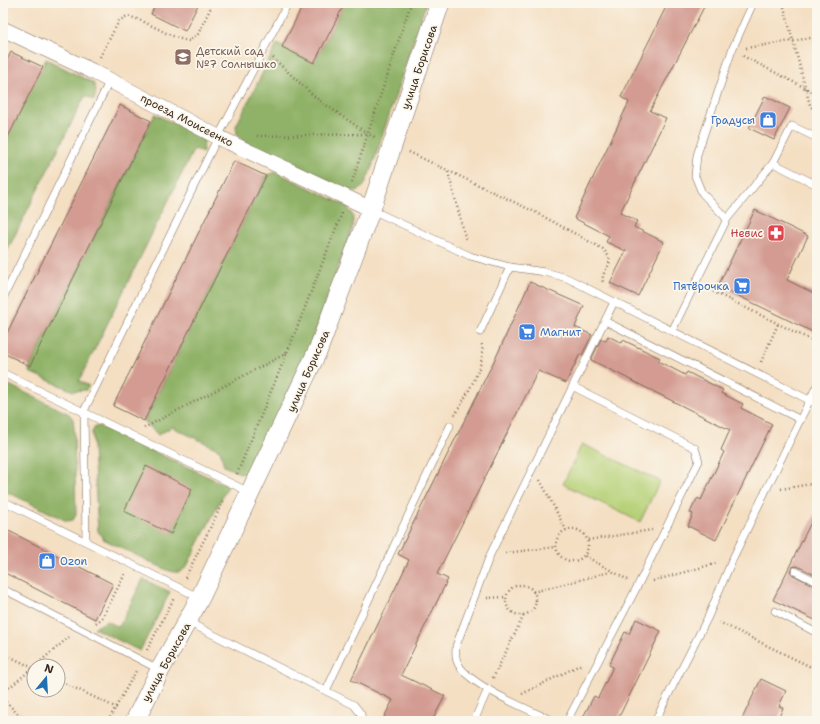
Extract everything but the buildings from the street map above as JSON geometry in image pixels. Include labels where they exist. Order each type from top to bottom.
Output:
[{"type":"street","name":"улица Борисова","points":[[136,719],[160,670],[188,622],[252,493],[318,350],[371,209],[440,3]]},
{"type":"street","name":"проезд Моисеенко","points":[[4,32],[92,71],[218,137],[371,209]]},
{"type":"lane","points":[[86,542],[84,411],[218,137],[288,3]]},
{"type":"lane","points":[[727,220],[702,193],[696,176],[697,155],[732,50],[753,3]]},
{"type":"lane","points":[[3,298],[110,80]]},
{"type":"lane","points":[[672,331],[727,220],[773,163],[792,126],[817,138]]},
{"type":"lane","points":[[773,163],[817,185]]},
{"type":"lane","points":[[371,209],[470,256],[510,267],[545,272],[566,278],[817,404]]},
{"type":"lane","points":[[480,332],[510,267]]},
{"type":"lane","points":[[553,721],[488,689],[467,674],[457,662],[456,646],[472,599],[490,555],[533,465],[574,387],[614,302]]},
{"type":"lane","points":[[605,321],[801,420]]},
{"type":"lane","points":[[3,373],[252,493]]},
{"type":"lane","points":[[655,721],[708,617],[733,558],[767,491],[817,385]]},
{"type":"lane","points":[[567,721],[638,585],[699,461],[695,448],[574,387]]},
{"type":"lane","points":[[326,691],[450,426]]},
{"type":"lane","points":[[3,501],[200,598]]},
{"type":"lane","points":[[795,571],[817,582]]},
{"type":"lane","points":[[3,589],[160,670]]},
{"type":"lane","points":[[776,612],[817,633]]},
{"type":"lane","points":[[188,622],[354,705],[360,714],[362,721]]},
{"type":"lane","points":[[474,721],[488,689]]},
{"type":"path","points":[[92,71],[119,21],[127,16],[136,18],[179,39],[189,41],[198,34],[212,3]]},
{"type":"path","points":[[108,721],[180,588],[233,484],[287,353],[347,198],[411,3]]},
{"type":"path","points":[[783,3],[810,105],[817,115]]},
{"type":"path","points":[[732,50],[817,37]]},
{"type":"path","points":[[264,49],[316,98],[368,134],[537,213],[603,249],[609,256],[610,262],[603,277],[604,285]]},
{"type":"path","points":[[732,50],[817,94]]},
{"type":"path","points":[[250,136],[368,134]]},
{"type":"path","points":[[448,171],[470,256]]},
{"type":"path","points":[[696,283],[817,343]]},
{"type":"path","points":[[761,363],[778,324]]},
{"type":"path","points":[[450,426],[483,360],[484,350],[479,337],[480,332]]},
{"type":"path","points":[[132,435],[177,409],[219,390],[287,353]]},
{"type":"path","points":[[754,360],[768,366]]},
{"type":"path","points":[[533,465],[566,530]]},
{"type":"path","points":[[767,491],[817,483]]},
{"type":"path","points":[[588,540],[666,527]]},
{"type":"path","points":[[576,529],[588,540],[585,556],[576,561],[565,560],[557,552],[556,547],[558,537],[566,530],[576,529]]},
{"type":"path","points":[[490,555],[556,547]]},
{"type":"path","points":[[585,556],[611,572],[638,585],[733,558]]},
{"type":"path","points":[[533,592],[611,572]]},
{"type":"path","points":[[516,586],[526,586],[533,592],[536,601],[533,610],[524,615],[514,614],[510,611],[506,597],[508,592],[516,586]]},
{"type":"path","points":[[472,599],[506,597]]},
{"type":"path","points":[[488,689],[524,615]]},
{"type":"path","points":[[708,617],[817,670]]},
{"type":"path","points":[[3,653],[26,663]]},
{"type":"path","points":[[509,700],[602,654]]},
{"type":"path","points":[[3,693],[26,674]]},
{"type":"path","points":[[66,684],[136,719]]},
{"type":"path","points":[[3,699],[25,721]]},
{"type":"green space","points":[[345,3],[426,3],[371,170],[364,186],[357,191],[347,190],[244,142],[237,134],[236,126],[277,44],[314,63]]},
{"type":"green space","points":[[46,59],[93,83],[96,89],[94,100],[85,96],[3,259],[3,147]]},
{"type":"green space","points":[[155,114],[202,138],[204,141],[203,152],[194,149],[79,381],[89,386],[86,390],[73,391],[29,372],[30,366]]},
{"type":"green space","points":[[276,172],[347,206],[353,216],[353,226],[308,352],[252,472],[242,474],[224,466],[220,450],[172,427],[158,435],[144,421],[266,176]]},
{"type":"green space","points":[[3,382],[69,414],[73,419],[76,515],[73,520],[67,521],[3,490]]},
{"type":"green space","points":[[99,426],[228,486],[187,566],[180,572],[167,570],[103,539],[98,531],[92,432],[95,427]]},
{"type":"green space","points":[[582,444],[660,481],[640,522],[563,484]]},
{"type":"green space","points":[[143,579],[170,592],[140,651],[94,628],[107,621],[119,627]]},
{"type":"place","name":"Детский сад №7 Солнышко","points":[[183,57]]},
{"type":"place","name":"Градусы","points":[[768,120]]},
{"type":"place","name":"Невис","points":[[776,233]]},
{"type":"place","name":"Пятёрочка","points":[[742,286]]},
{"type":"place","name":"Магнит","points":[[527,332]]},
{"type":"place","name":"Ozon","points":[[47,561]]}]
